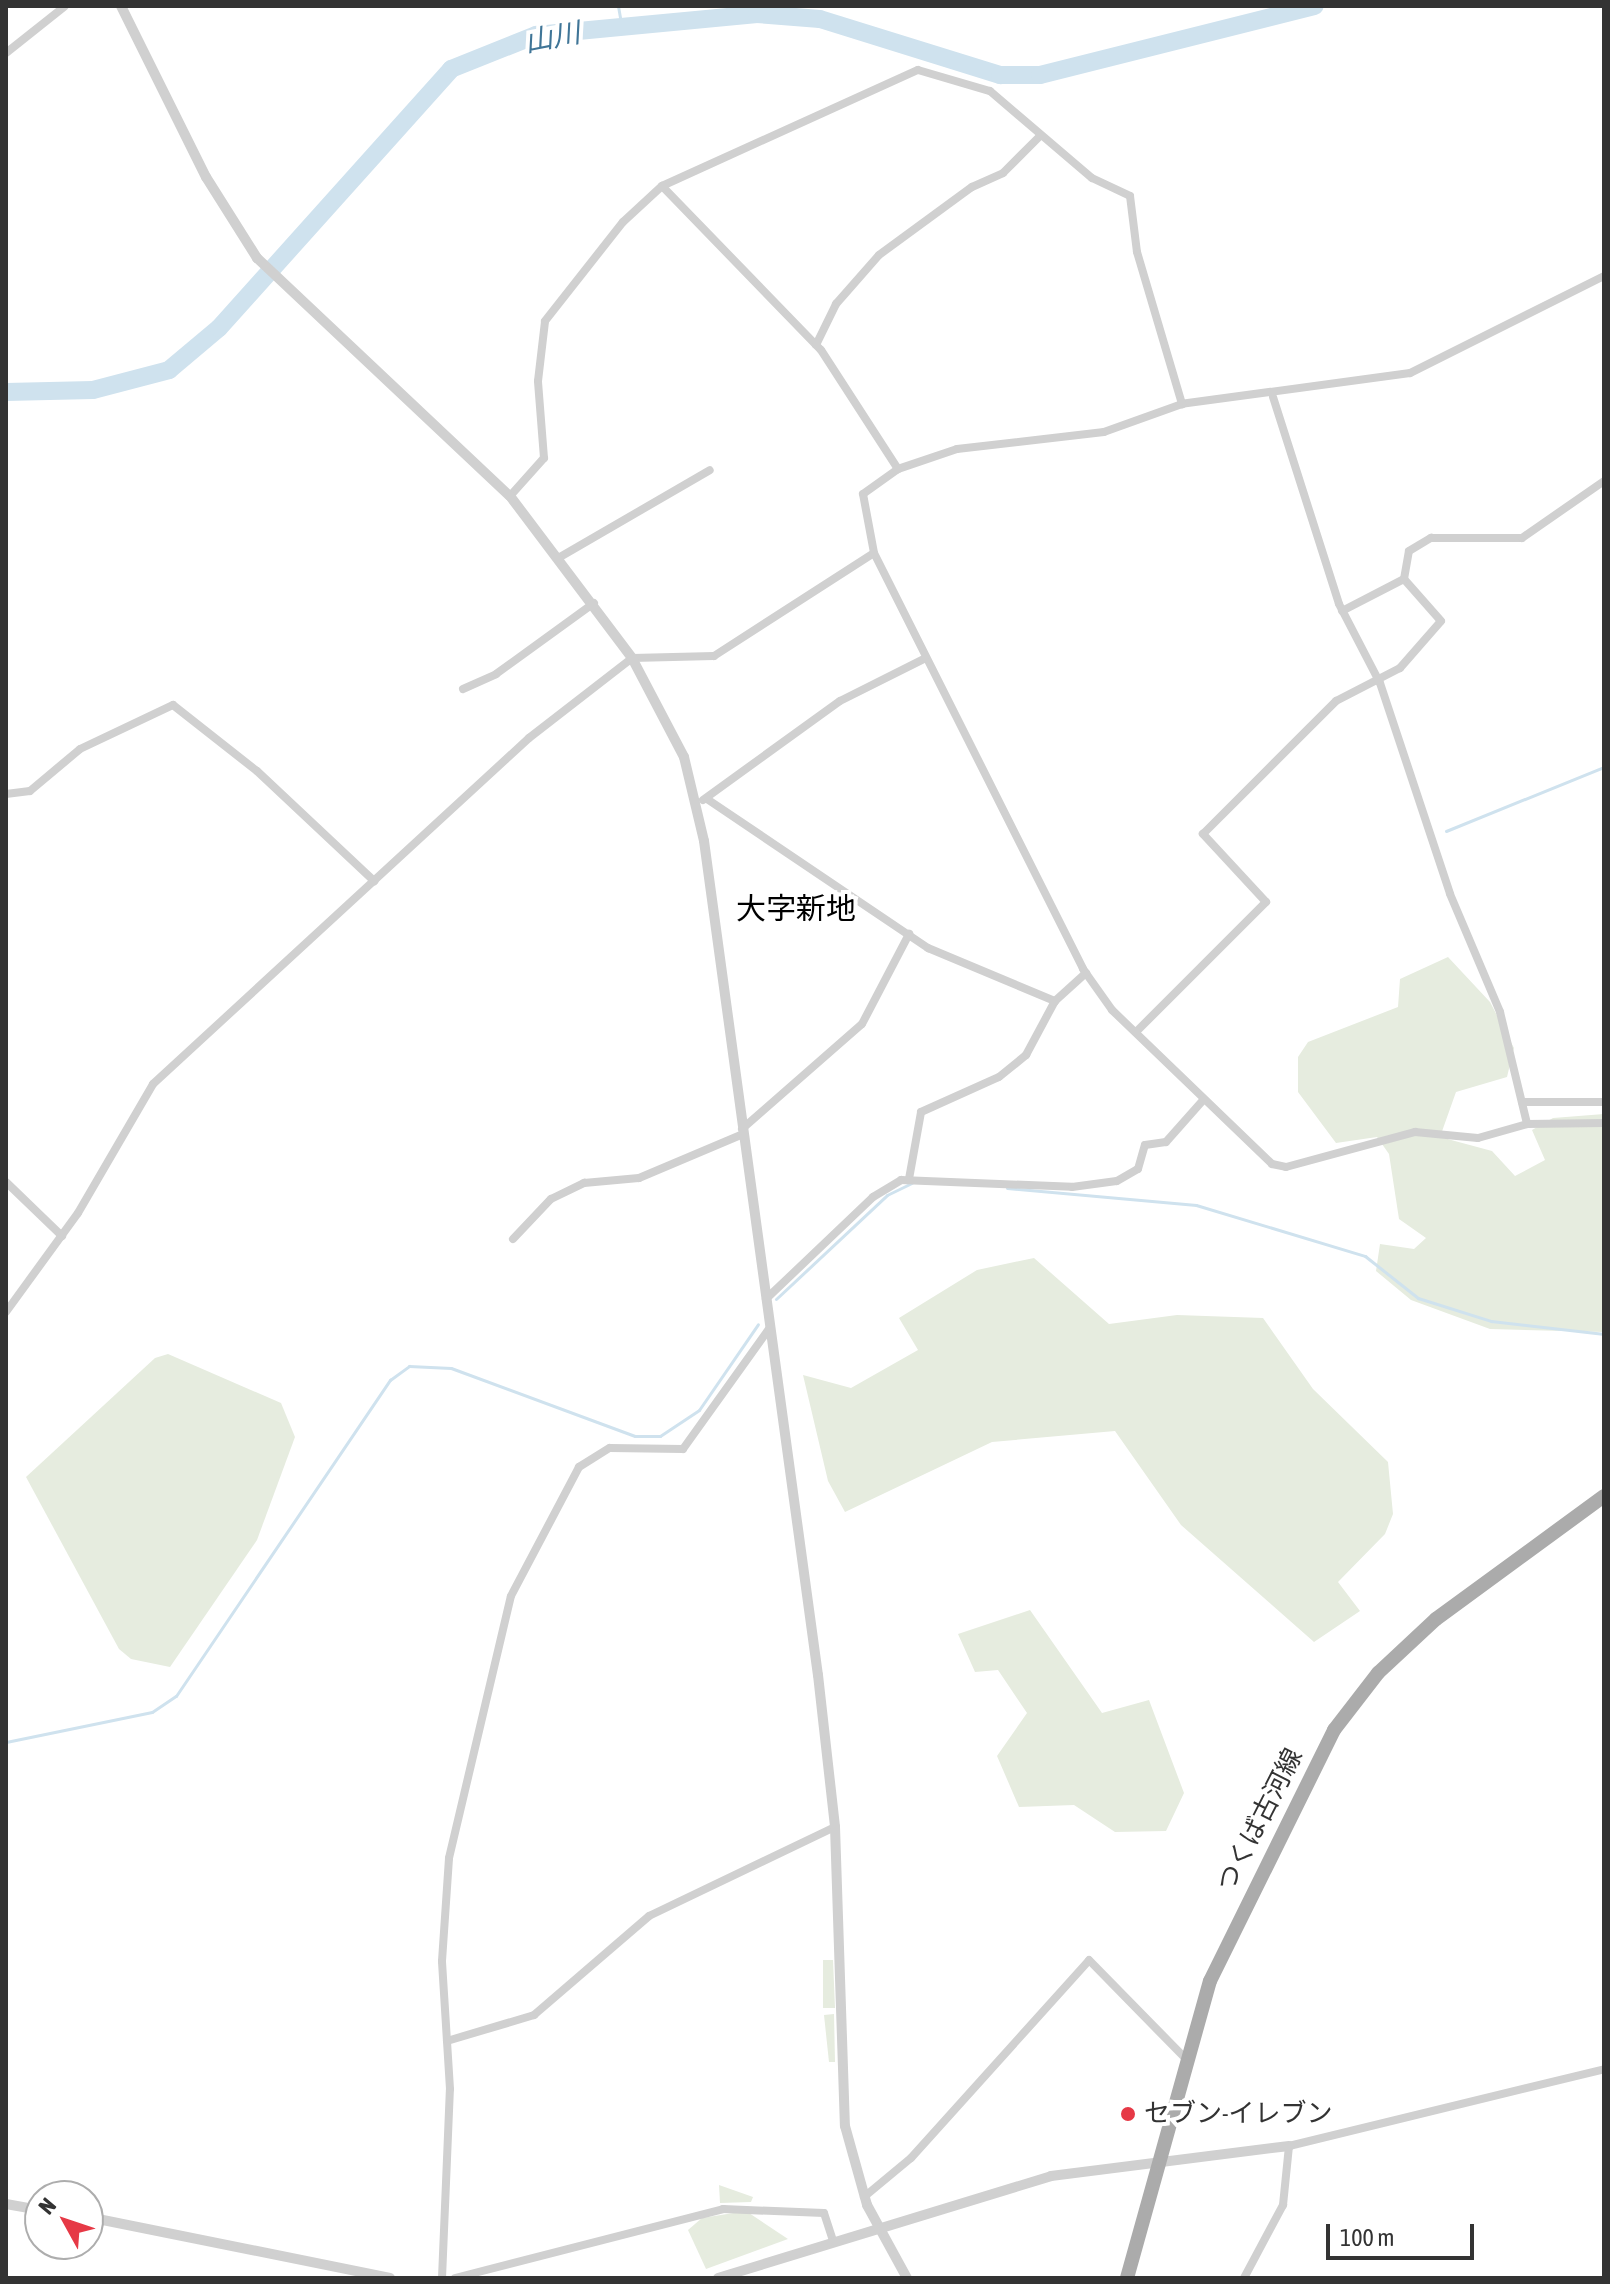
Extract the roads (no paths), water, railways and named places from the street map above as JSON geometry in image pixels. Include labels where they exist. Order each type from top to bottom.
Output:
[{"type":"main road","name":"つくば古河線","points":[[1127,2278],[1186,2059],[1235,1922],[1358,1697],[1436,1619],[1604,1496]]},
{"type":"street","points":[[6,53],[65,6]]},
{"type":"street","points":[[121,6],[206,177],[257,258],[280,283],[510,496],[560,557],[632,658],[665,715],[702,800],[835,1827],[841,2088],[864,2197],[907,2278]]},
{"type":"street","points":[[510,496],[544,458],[538,381],[545,321],[623,222],[662,186],[918,70],[990,91],[1092,178],[1130,196],[1137,252],[1182,404]]},
{"type":"street","points":[[816,345],[836,304],[879,255],[972,187],[1003,173],[1040,136]]},
{"type":"street","points":[[662,186],[816,345],[898,469]]},
{"type":"street","points":[[1604,276],[1410,373],[1273,397],[1182,404],[1104,432],[957,449],[898,469],[863,494],[874,553],[924,659],[1086,973],[1136,1032],[1280,1168],[1415,1132],[1478,1138],[1527,1124],[1604,1123]]},
{"type":"street","points":[[1273,397],[1342,611],[1380,683],[1450,894],[1500,1012],[1527,1124]]},
{"type":"street","points":[[560,557],[710,470]]},
{"type":"street","points":[[1404,579],[1409,551],[1424,540],[1522,538],[1604,481]]},
{"type":"street","points":[[6,1312],[62,1236],[153,1084],[529,738],[632,658],[714,656],[874,553]]},
{"type":"street","points":[[1342,611],[1404,579]]},
{"type":"street","points":[[1136,1032],[1266,902],[1203,834],[1336,701],[1380,683],[1441,621],[1404,579]]},
{"type":"street","points":[[463,689],[496,674],[594,603]]},
{"type":"street","points":[[702,800],[840,701],[924,659]]},
{"type":"street","points":[[6,794],[30,791],[80,749],[173,705],[257,771],[374,881]]},
{"type":"street","points":[[702,800],[955,962],[1055,1001]]},
{"type":"street","points":[[513,1239],[551,1199],[584,1183],[639,1178],[743,1131],[862,1024],[909,934]]},
{"type":"street","points":[[909,1179],[921,1112],[999,1077],[1026,1055],[1055,1001],[1086,973]]},
{"type":"street","points":[[765,1299],[873,1197],[909,1179],[1072,1187],[1117,1181],[1138,1169],[1145,1145],[1166,1142],[1204,1099]]},
{"type":"street","points":[[1522,1102],[1604,1102]]},
{"type":"street","points":[[6,1182],[62,1236]]},
{"type":"street","points":[[442,2278],[447,2041],[442,1961],[449,1858],[511,1596],[579,1467],[610,1448],[683,1449],[769,1329]]},
{"type":"street","points":[[447,2041],[534,2015],[649,1916],[835,1827]]},
{"type":"street","points":[[864,2197],[911,2158],[1089,1960],[1186,2059]]},
{"type":"street","points":[[718,2278],[877,2226],[1051,2176],[1159,2159],[1289,2146],[1604,2069]]},
{"type":"street","points":[[1244,2278],[1283,2205],[1289,2146]]},
{"type":"street","points":[[455,2278],[723,2209],[824,2213],[833,2241]]},
{"type":"street","points":[[104,2220],[390,2278]]},
{"type":"waterway","points":[[618,6],[621,23]]},
{"type":"waterway","name":"山川","points":[[6,392],[93,390],[169,370],[219,328],[451,69],[536,35],[757,14],[820,19],[1000,75],[1040,75],[1314,6]]},
{"type":"waterway","points":[[1446,831],[1604,767]]},
{"type":"waterway","points":[[776,1299],[887,1195],[912,1183]]},
{"type":"waterway","points":[[1007,1188],[1196,1205],[1365,1256],[1418,1298],[1491,1321],[1604,1334]]},
{"type":"waterway","points":[[6,1742],[152,1712],[176,1696],[390,1380],[409,1366],[451,1368],[635,1436],[660,1436],[699,1410],[758,1324]]},
{"type":"place","name":"セブン-イレブン","points":[[1128,2114]]},
{"type":"district","name":"大字新地","points":[[796,908]]}]
